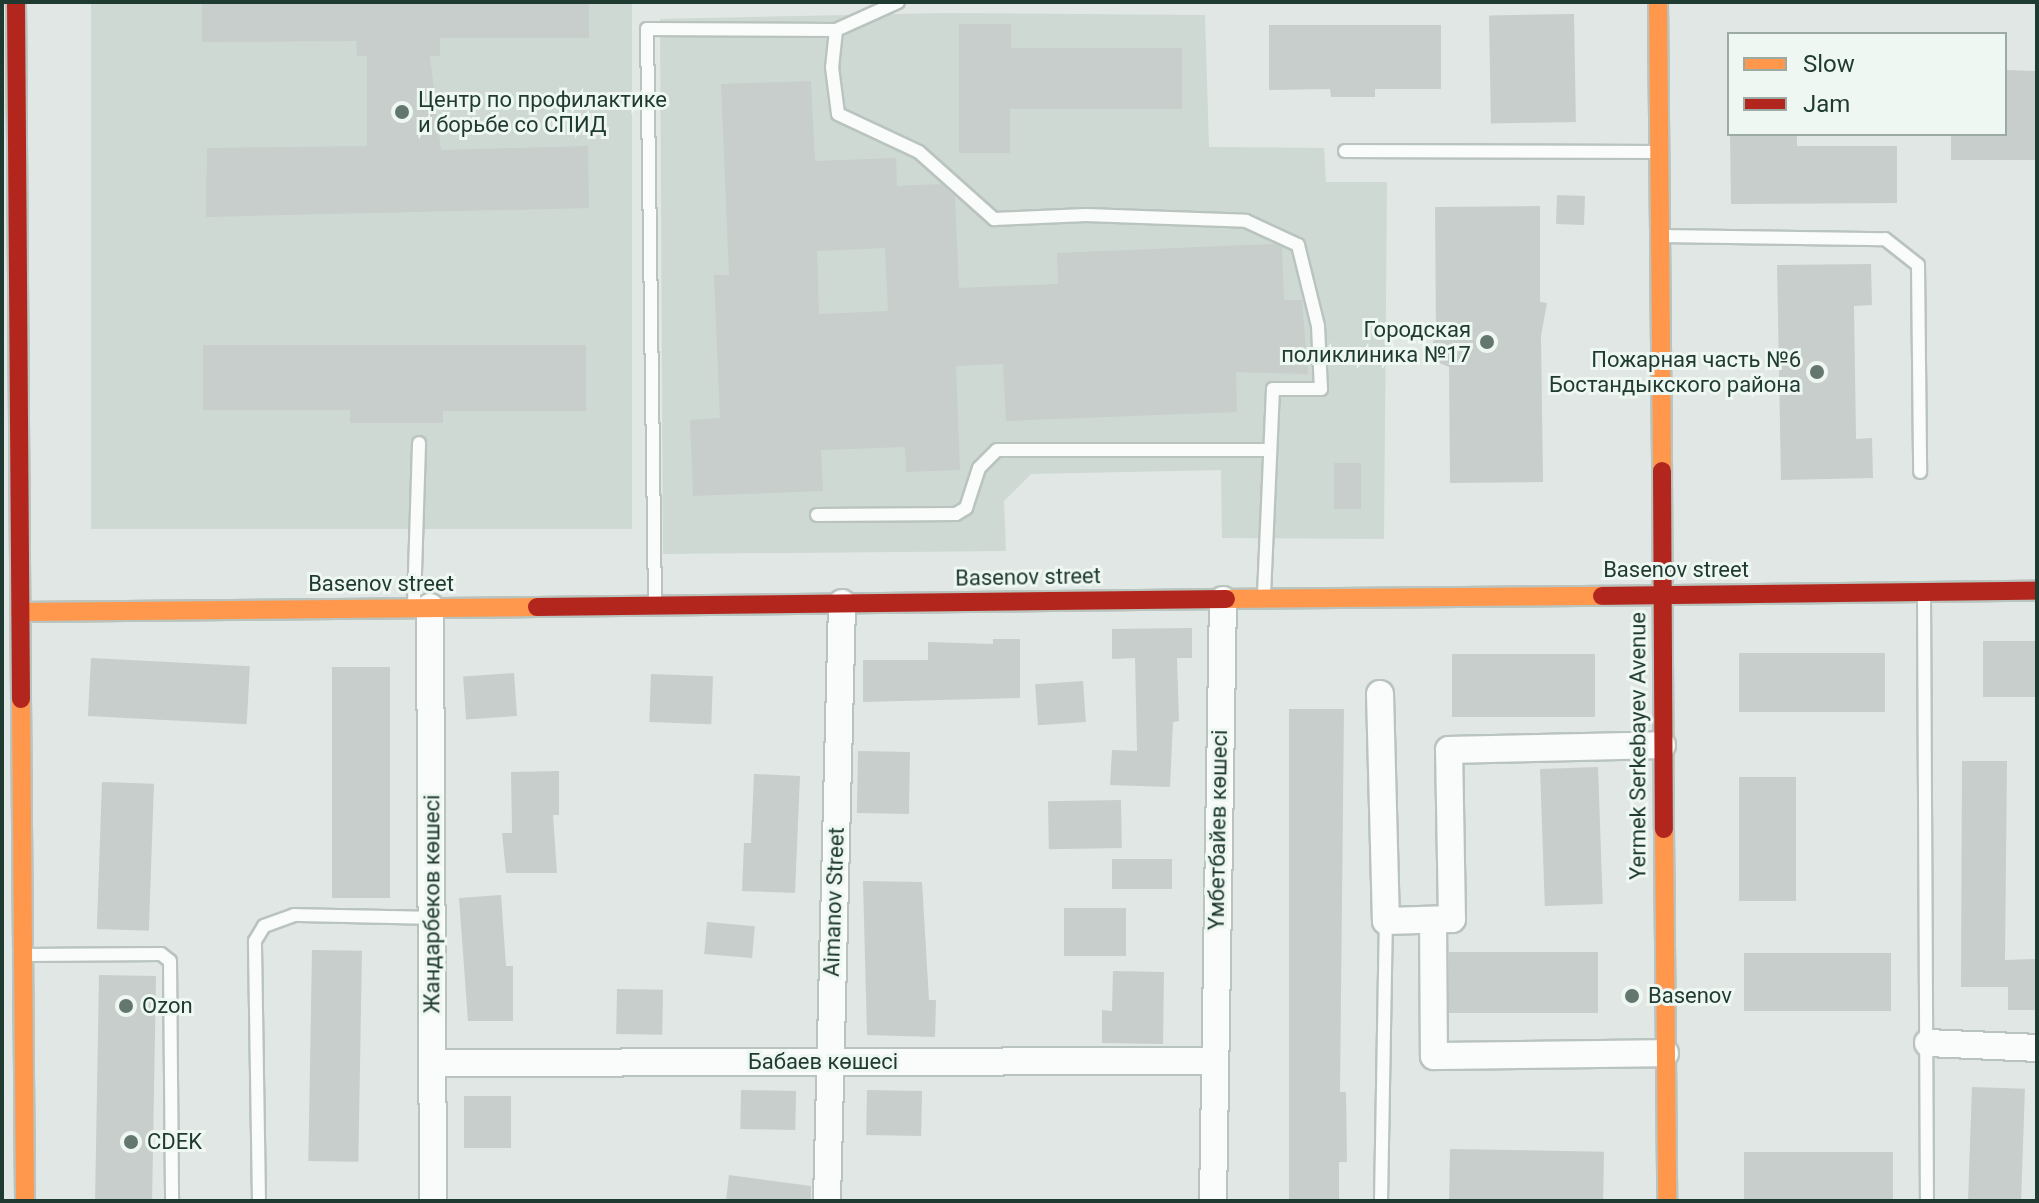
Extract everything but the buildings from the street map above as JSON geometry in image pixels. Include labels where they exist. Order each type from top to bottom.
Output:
[{"type":"street","points":[[16,2],[25,1201]]},
{"type":"street","name":"Yermek Serkebayev Avenue","points":[[1658,2],[1667,1201]]},
{"type":"street","name":"Basenov street","points":[[20,612],[2037,591]]},
{"type":"street","name":"Үмбетбайев көшесі","points":[[1213,1201],[1212,1061],[1223,600]]},
{"type":"street","name":"Aimanov Street","points":[[827,1201],[842,603]]},
{"type":"street","name":"Жандарбеков көшесі","points":[[422,607],[432,918],[433,1201]]},
{"type":"street","points":[[1380,694],[1386,921],[1452,919],[1449,750],[1662,745]]},
{"type":"street","points":[[1433,920],[1434,1056],[1665,1053]]},
{"type":"street","points":[[1928,1043],[2037,1048]]},
{"type":"street","name":"Бабаев көшесі","points":[[433,1063],[1212,1061]]},
{"type":"lane","points":[[655,605],[647,29],[836,30],[898,2]]},
{"type":"lane","points":[[836,30],[832,67],[838,114],[919,152],[994,219],[1086,215],[1246,221],[1298,245],[1318,326],[1321,389],[1273,389],[1263,599]]},
{"type":"lane","points":[[1345,151],[1658,152]]},
{"type":"lane","points":[[1658,236],[1885,239],[1918,265],[1920,472]]},
{"type":"lane","points":[[419,443],[422,607]]},
{"type":"lane","points":[[817,515],[956,514],[966,508],[986,456],[997,450],[1269,450]]},
{"type":"lane","points":[[1924,592],[1927,1201]]},
{"type":"lane","points":[[259,1201],[255,941],[278,919],[294,915],[432,918]]},
{"type":"lane","points":[[1381,1201],[1386,921]]},
{"type":"lane","points":[[23,955],[161,954],[170,961],[172,1201]]},
{"type":"shaded area","points":[[91,2],[632,2],[632,529],[91,529]]},
{"type":"shaded area","points":[[945,13],[1205,15],[1209,147],[1324,148],[1326,182],[1387,182],[1384,539],[1222,538],[1221,470],[1031,474],[1004,501],[1006,551],[663,554],[660,19]]},
{"type":"traffic: slow","points":[[1658,2],[1662,471]]},
{"type":"traffic: slow","points":[[1226,599],[1602,596]]},
{"type":"traffic: slow","points":[[20,612],[537,607]]},
{"type":"traffic: slow","points":[[21,699],[25,1201]]},
{"type":"traffic: slow","points":[[1664,829],[1667,1201]]},
{"type":"traffic: jam","points":[[16,2],[21,699]]},
{"type":"traffic: jam","points":[[1662,471],[1664,829]]},
{"type":"traffic: jam","points":[[1602,596],[2037,591]]},
{"type":"traffic: jam","points":[[537,607],[1226,599]]},
{"type":"place","name":"Центр по профилактике и борьбе со СПИД","points":[[402,112]]},
{"type":"place","name":"Городская поликлиника №17","points":[[1487,342]]},
{"type":"place","name":"Пожарная часть №6 Бостандыкского района","points":[[1817,372]]},
{"type":"place","name":"Basenov","points":[[1632,996]]},
{"type":"place","name":"Ozon","points":[[126,1006]]},
{"type":"place","name":"CDEK","points":[[131,1142]]}]
